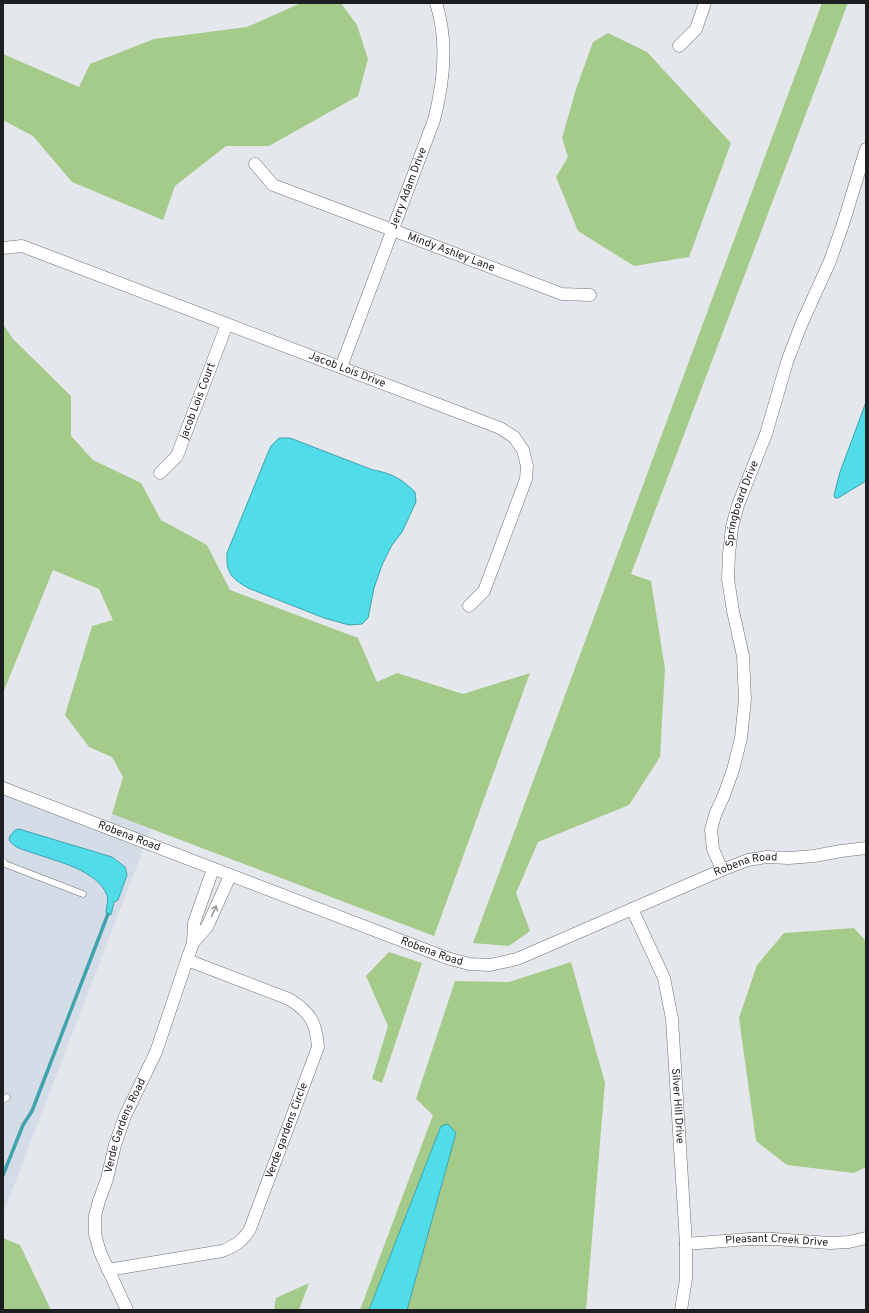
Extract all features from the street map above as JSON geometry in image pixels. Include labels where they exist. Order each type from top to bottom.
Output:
[{"type":"street","name":"Jerry Adam Drive","points":[[341,367],[434,120],[441,96],[443,66],[442,33],[436,3]]},
{"type":"street","points":[[679,46],[696,29],[706,3]]},
{"type":"street","name":"Springboard Drive","points":[[722,870],[713,849],[711,830],[714,815],[724,795],[733,770],[740,738],[745,700],[742,656],[728,579],[732,527],[738,505],[766,434],[787,362],[801,325],[830,261],[866,149]]},
{"type":"street","name":"Mindy Ashley Lane","points":[[255,164],[273,185],[562,294],[590,295]]},
{"type":"street","name":"Jacob Lois Drive","points":[[3,248],[22,246],[500,428],[514,437],[523,450],[528,466],[526,479],[484,591],[469,606]]},
{"type":"street","name":"jacob Lois Court","points":[[160,473],[177,456],[227,324]]},
{"type":"street","name":"Robena Road","points":[[3,788],[230,876],[447,958],[468,964],[490,965],[518,959],[748,860],[767,856],[789,858],[814,856],[866,848]]},
{"type":"street","name":"Verde Gardens Road","points":[[127,1310],[100,1252],[95,1234],[95,1216],[98,1201],[107,1179],[115,1145],[125,1116],[156,1052],[193,943],[194,923],[213,869]]},
{"type":"street","name":"Verde Gardens Road","points":[[193,943],[207,927],[230,876]]},
{"type":"street","name":"Silver Hill Drive","points":[[632,909],[664,978],[672,1020],[686,1244],[686,1279],[681,1310]]},
{"type":"street","name":"Verde gardens Circle","points":[[108,1270],[222,1251],[232,1247],[244,1239],[250,1230],[318,1048],[317,1032],[312,1020],[303,1008],[289,999],[187,960]]},
{"type":"street","name":"Pleasant Creek Drive","points":[[686,1244],[761,1239],[830,1243],[849,1242],[866,1238]]},
{"type":"lane","points":[[3,861],[5,864],[83,894]]},
{"type":"shaded area","points":[[3,782],[109,822],[112,814],[151,829],[3,1214]]},
{"type":"green space","points":[[301,3],[341,3],[357,25],[368,59],[358,96],[269,146],[226,146],[175,186],[163,220],[72,182],[33,136],[3,120],[3,54],[79,87],[90,64],[154,39],[247,27]]},
{"type":"green space","points":[[822,3],[848,3],[631,574],[651,581],[665,669],[660,757],[629,805],[538,842],[516,893],[530,931],[509,946],[473,943]]},
{"type":"green space","points":[[608,33],[647,52],[731,143],[689,257],[634,266],[578,231],[556,177],[568,157],[562,138],[576,89],[593,42]]},
{"type":"green space","points":[[3,324],[13,339],[71,396],[71,436],[93,460],[141,483],[161,520],[207,545],[230,590],[358,638],[377,682],[397,673],[463,694],[530,673],[434,936],[112,814],[123,777],[112,757],[89,747],[65,715],[92,626],[113,620],[99,589],[53,570],[3,693]]},
{"type":"green space","points":[[854,928],[866,941],[866,1167],[854,1173],[787,1165],[756,1141],[739,1018],[757,965],[784,933]]},
{"type":"green space","points":[[389,952],[422,963],[382,1083],[372,1079],[388,1026],[366,976]]},
{"type":"green space","points":[[571,962],[605,1083],[586,1310],[407,1310],[456,1133],[441,1126],[369,1310],[360,1310],[433,1115],[416,1099],[455,981],[509,982]]},
{"type":"green space","points":[[3,1238],[20,1245],[51,1310],[3,1310]]},
{"type":"green space","points":[[309,1283],[299,1310],[274,1310],[276,1298]]},
{"type":"water","points":[[866,402],[866,481],[838,498],[835,498],[834,495],[840,472]]},
{"type":"water","points":[[279,438],[290,438],[373,470],[391,475],[401,480],[415,492],[416,502],[402,532],[392,545],[382,565],[374,588],[368,618],[362,624],[349,625],[324,618],[248,588],[234,578],[227,566],[227,553],[271,446]]},
{"type":"water","points":[[19,829],[112,857],[125,867],[127,875],[118,900],[114,902],[111,915],[106,913],[108,897],[102,886],[94,879],[64,863],[23,850],[11,843],[9,840],[10,836],[15,830]]},
{"type":"water","points":[[448,1124],[456,1133],[407,1310],[369,1310],[441,1126]]},
{"type":"waterway","points":[[3,1175],[23,1125],[32,1111],[108,914]]}]
